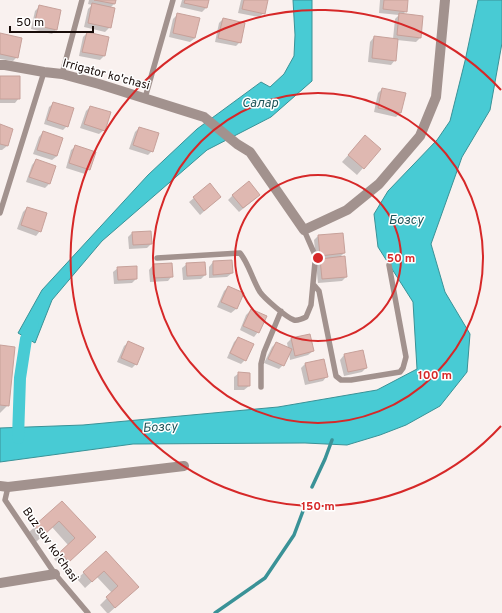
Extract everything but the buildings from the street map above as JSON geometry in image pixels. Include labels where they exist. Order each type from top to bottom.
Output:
[{"type":"street","points":[[304,230],[346,210],[380,184],[420,136],[436,97],[445,0]]},
{"type":"street","name":"Irrigator ko'chasi","points":[[0,65],[5,64],[62,74],[204,117],[237,144],[250,152],[304,230]]},
{"type":"street","points":[[4,486],[184,466]]},
{"type":"street","points":[[0,583],[54,574]]},
{"type":"lane","points":[[62,74],[82,0]]},
{"type":"lane","points":[[145,98],[173,0]]},
{"type":"lane","points":[[0,213],[44,72]]},
{"type":"lane","points":[[157,258],[240,253],[244,258],[260,291],[266,299],[292,320],[300,320],[306,317],[311,305],[315,255],[304,230]]},
{"type":"lane","points":[[313,284],[319,291],[336,376],[341,380],[350,380],[400,372],[403,368],[406,357],[389,265]]},
{"type":"lane","points":[[261,387],[264,352],[282,311]]},
{"type":"lane","name":"Buz suv ko'chasi","points":[[4,486],[6,500],[54,574],[88,613]]},
{"type":"water","name":"Салар","points":[[293,0],[312,0],[312,81],[271,117],[207,150],[102,241],[52,300],[35,343],[18,333],[42,290],[148,175],[197,129],[261,82],[270,87],[284,74],[294,56],[295,35]]},
{"type":"water","name":"Бозсу","points":[[478,0],[502,0],[502,43],[490,110],[462,157],[431,244],[445,292],[470,334],[467,372],[440,406],[406,425],[347,445],[305,443],[133,444],[0,462],[0,428],[83,425],[278,407],[377,390],[417,369],[413,302],[378,247],[374,214],[388,191],[437,140],[450,121]]},
{"type":"waterway","name":"Салар","points":[[18,438],[20,378],[26,339],[33,325]]},
{"type":"waterway","points":[[312,487],[332,440]]},
{"type":"waterway","points":[[215,613],[265,578],[294,535],[303,511]]}]
